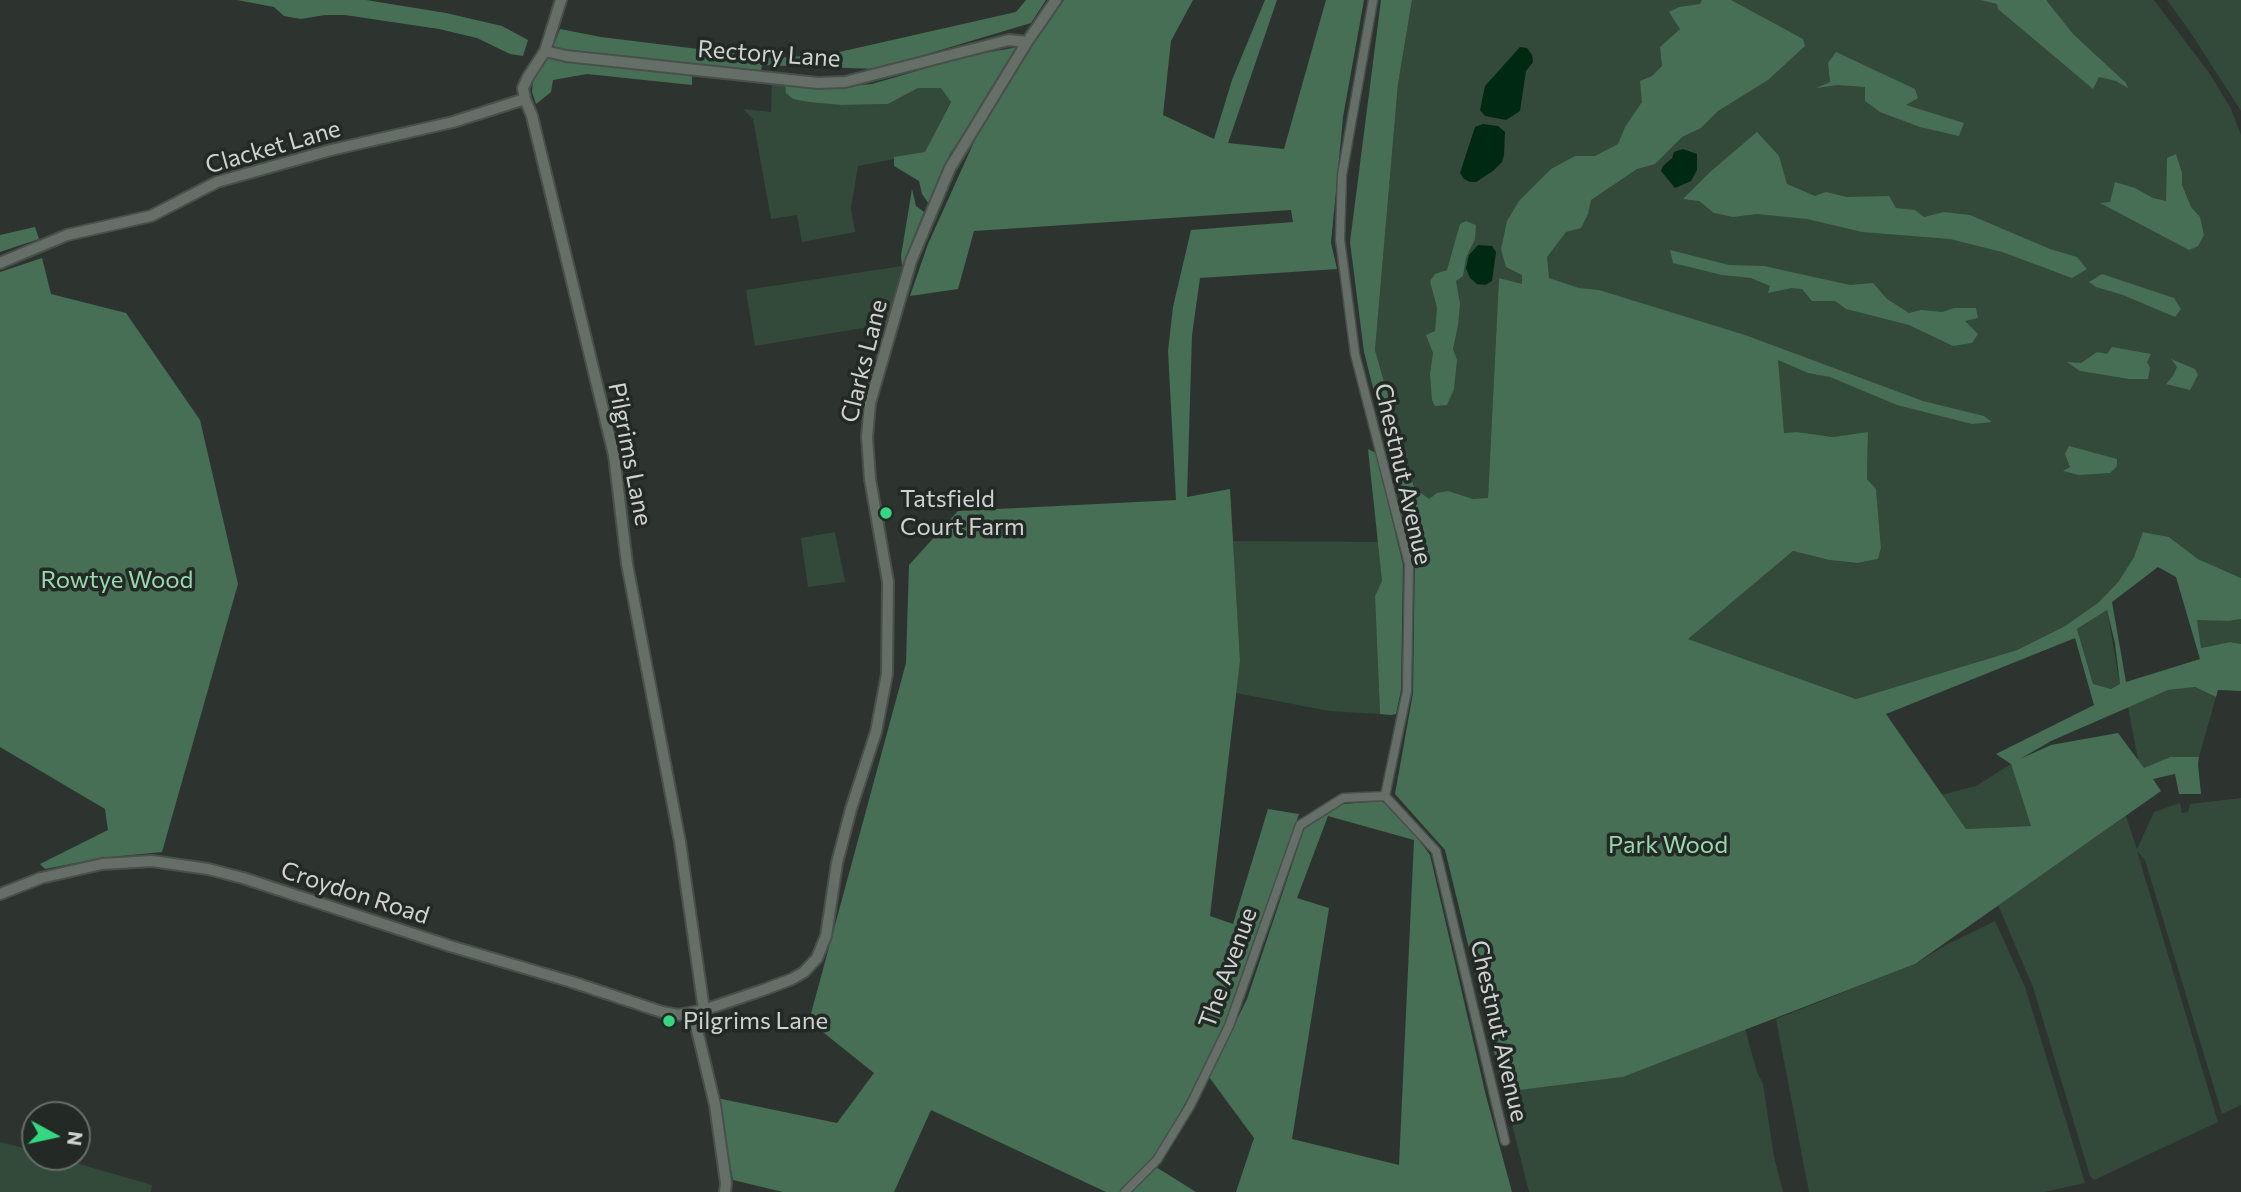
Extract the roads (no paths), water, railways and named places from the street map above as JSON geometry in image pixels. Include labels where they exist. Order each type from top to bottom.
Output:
[{"type":"street","points":[[525,99],[523,88],[527,77],[545,51],[561,0]]},
{"type":"street","name":"Clarks Lane","points":[[699,1011],[792,979],[813,964],[822,948],[834,894],[837,863],[851,808],[876,732],[887,674],[888,582],[870,479],[867,437],[870,403],[911,261],[950,168],[1027,42],[1056,0]]},
{"type":"street","name":"Chestnut Avenue","points":[[1373,0],[1342,175],[1340,240],[1355,354],[1409,564],[1407,691],[1385,796],[1436,851],[1505,1140]]},
{"type":"street","name":"Rectory Lane","points":[[545,51],[566,56],[818,83],[845,82],[1009,40],[1027,42]]},
{"type":"street","name":"Pilgrims Lane","points":[[525,99],[614,454],[627,564],[680,842],[699,1011],[715,1105],[725,1192]]},
{"type":"street","name":"Clacket Lane","points":[[0,263],[66,235],[151,216],[217,182],[331,150],[453,122],[525,99]]},
{"type":"street","name":"The Avenue","points":[[1125,1192],[1157,1160],[1191,1104],[1223,1037],[1300,825],[1343,798],[1385,796]]},
{"type":"street","name":"Croydon Road","points":[[0,894],[41,878],[102,864],[129,861],[173,863],[243,878],[663,1012],[678,1015],[699,1011]]},
{"type":"place","name":"Tatsfield Court Farm","points":[[886,513]]},
{"type":"place","name":"Pilgrims Lane","points":[[669,1021]]},
{"type":"park label","name":"Rowtye Wood","points":[[117,580]]},
{"type":"park label","name":"Park Wood","points":[[1668,845]]}]
